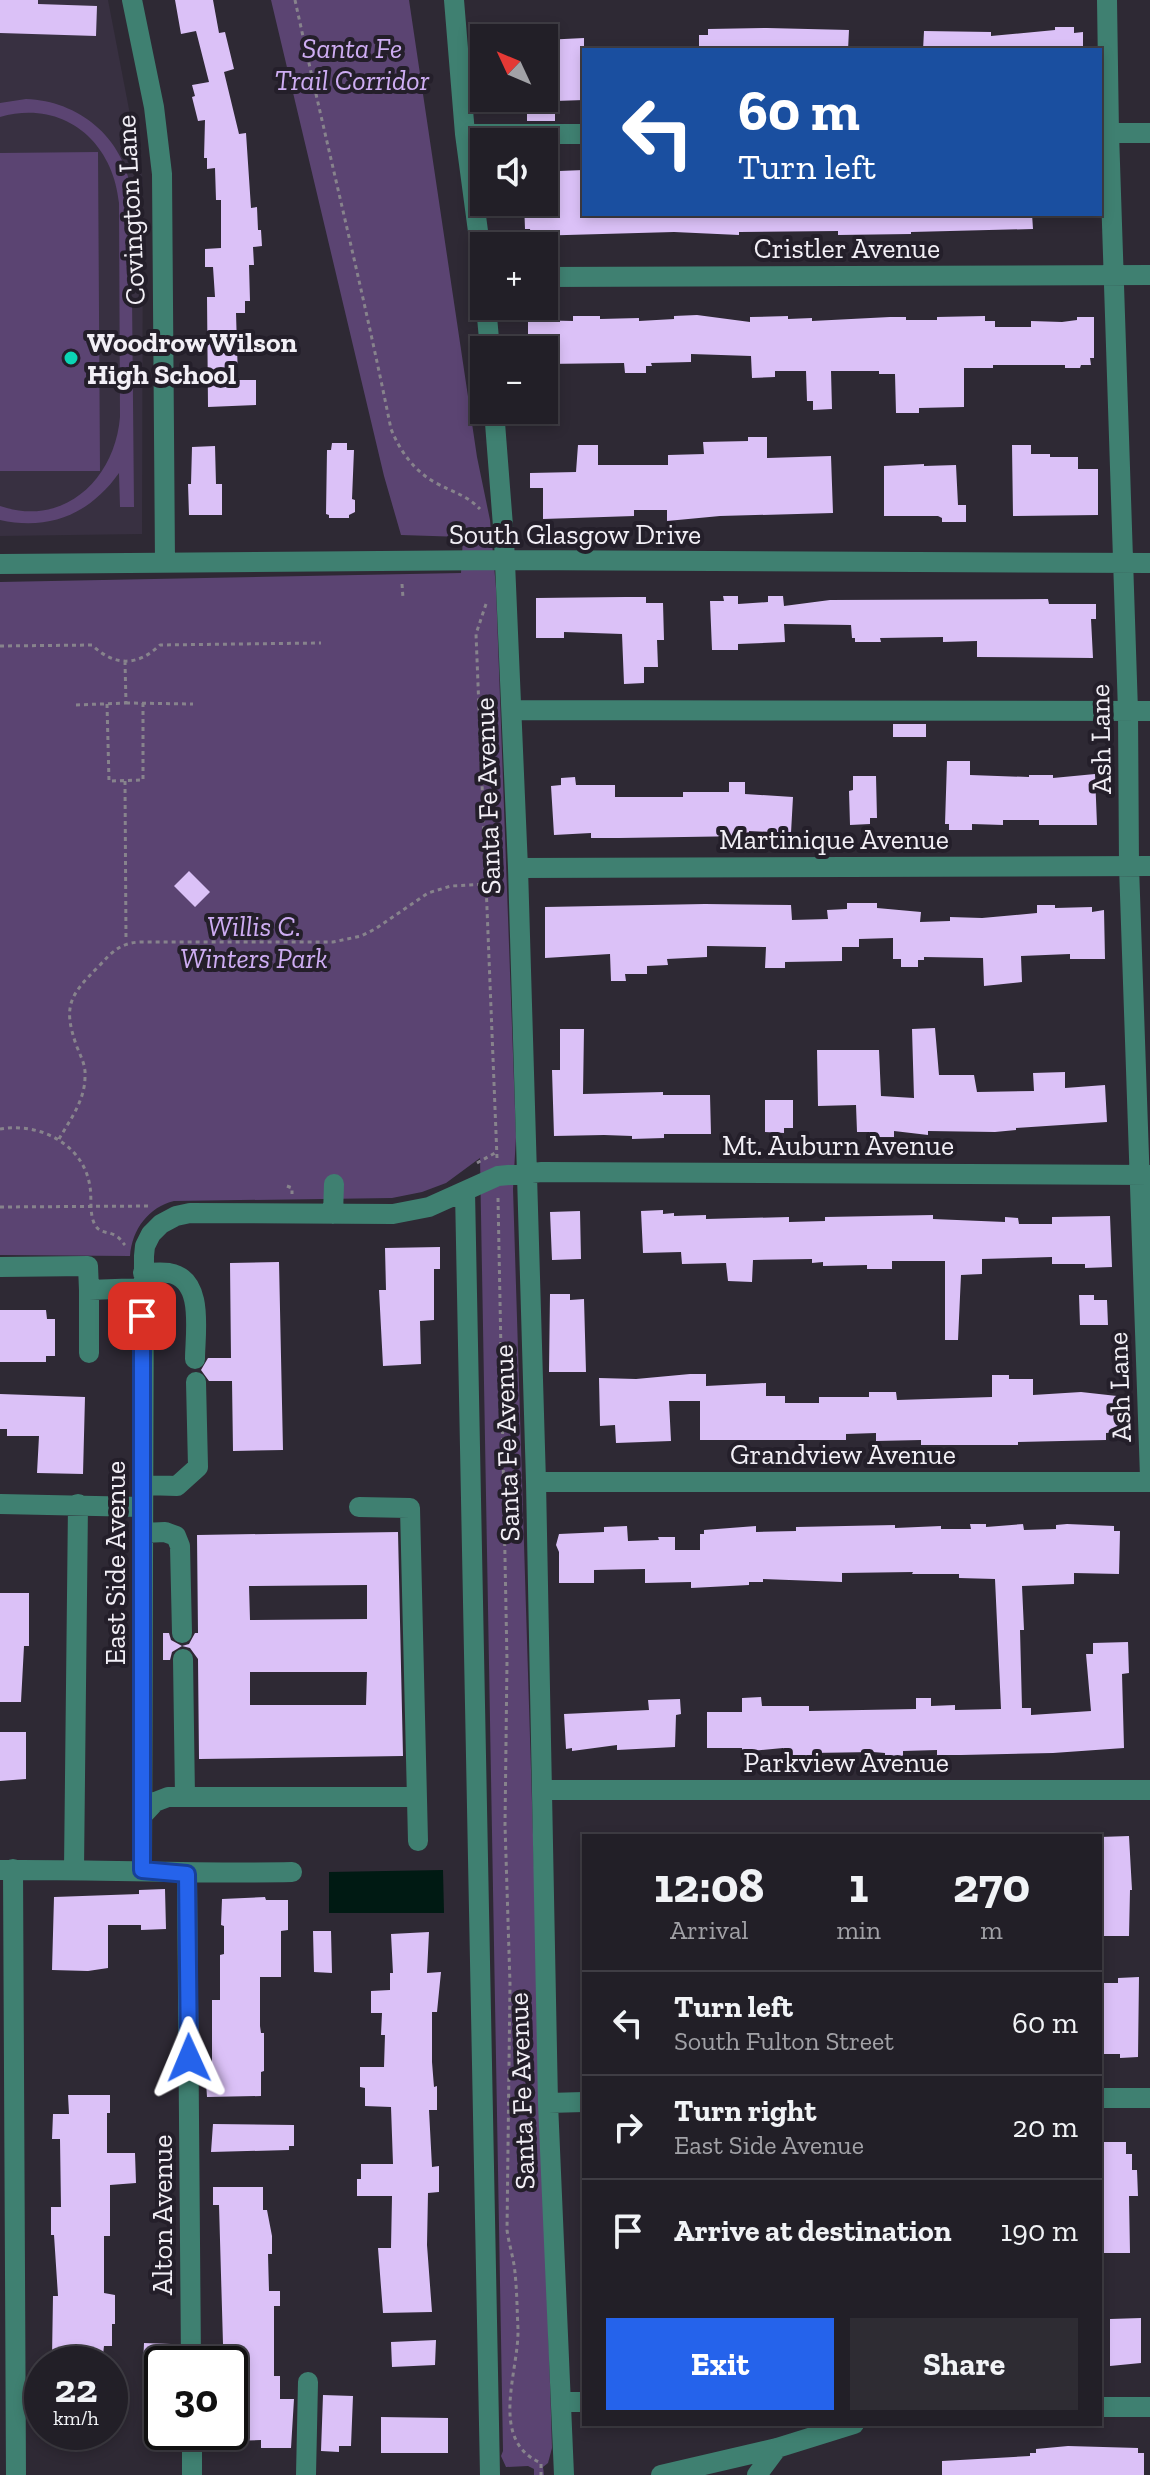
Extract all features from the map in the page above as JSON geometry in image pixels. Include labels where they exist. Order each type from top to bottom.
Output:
[{"type":"street","name":"Covington Lane","points":[[132,0],[154,107],[162,174],[165,563]]},
{"type":"street","points":[[454,0],[465,134],[478,232]]},
{"type":"street","name":"Ash Lane","points":[[1107,0],[1104,133],[1114,275],[1128,711],[1140,866],[1150,1479]]},
{"type":"street","points":[[1104,133],[1150,133]]},
{"type":"street","points":[[465,134],[582,134]]},
{"type":"street","name":"Cristler Avenue","points":[[558,277],[1150,275]]},
{"type":"street","name":"Santa Fe Avenue","points":[[495,424],[505,560],[518,868],[536,1482],[548,2103],[564,2475]]},
{"type":"street","name":"South Glasgow Drive","points":[[0,564],[505,560],[1150,563]]},
{"type":"street","points":[[512,710],[1150,711]]},
{"type":"street","name":"Martinique Avenue","points":[[518,868],[1140,866]]},
{"type":"street","name":"Mt. Auburn Avenue","points":[[140,1266],[151,1234],[176,1216],[190,1213],[407,1212],[429,1207],[498,1176],[527,1173],[1144,1175]]},
{"type":"street","points":[[333,1214],[334,1184]]},
{"type":"street","name":"Santa Fe Avenue","points":[[465,1191],[490,2475]]},
{"type":"street","points":[[0,1267],[88,1266],[89,1353]]},
{"type":"street","points":[[89,1290],[140,1266],[172,1273],[190,1288],[195,1298],[195,1359]]},
{"type":"street","name":"East Side Avenue","points":[[140,1266],[144,1485],[142,1870]]},
{"type":"street","points":[[144,1485],[177,1486],[198,1467],[196,1382]]},
{"type":"street","name":"Grandview Avenue","points":[[536,1482],[1150,1479]]},
{"type":"street","points":[[0,1504],[143,1507]]},
{"type":"street","points":[[74,1869],[78,1504]]},
{"type":"street","points":[[359,1507],[410,1508],[418,1841]]},
{"type":"street","points":[[143,1533],[165,1532],[176,1536],[180,1546],[182,1633]]},
{"type":"street","points":[[183,1659],[185,1797]]},
{"type":"street","name":"Parkview Avenue","points":[[542,1790],[1150,1790]]},
{"type":"street","points":[[142,1816],[155,1802],[168,1797],[416,1797]]},
{"type":"street","points":[[16,2475],[7,1870],[142,1870],[187,1874],[292,1872]]},
{"type":"street","name":"Alton Avenue","points":[[187,1874],[191,2346]]},
{"type":"street","points":[[1102,2098],[1150,2098]]},
{"type":"street","points":[[548,2103],[582,2102]]},
{"type":"street","points":[[306,2475],[308,2382]]},
{"type":"street","points":[[562,2402],[582,2402]]},
{"type":"street","points":[[1102,2407],[1150,2407]]},
{"type":"street","points":[[661,2475],[777,2448],[848,2426]]},
{"type":"street","points":[[757,2475],[777,2448]]},
{"type":"street","points":[[192,2450],[192,2475]]},
{"type":"path","points":[[295,0],[331,165],[348,221],[391,429],[397,445],[417,469],[439,485],[467,497],[481,510],[484,520]]},
{"type":"path","points":[[402,584],[403,598]]},
{"type":"path","points":[[487,599],[476,634],[497,1161]]},
{"type":"path","points":[[0,646],[92,645],[103,656],[125,662],[147,657],[160,645],[321,643]]},
{"type":"path","points":[[125,662],[126,703]]},
{"type":"path","points":[[107,704],[109,781],[125,781],[143,780],[143,703]]},
{"type":"path","points":[[76,705],[193,704]]},
{"type":"path","points":[[125,781],[126,943]]},
{"type":"path","points":[[59,1139],[81,1099],[85,1079],[70,1021],[75,990],[116,948],[126,943],[333,942],[361,936],[375,929],[428,893],[451,886],[487,884]]},
{"type":"path","points":[[0,1129],[25,1128],[59,1139],[71,1149],[90,1183],[94,1224],[101,1231],[116,1236],[140,1266]]},
{"type":"path","points":[[498,1190],[507,1661],[505,1825],[510,1984],[508,2067],[511,2102],[507,2230],[515,2270],[518,2333],[510,2405],[518,2448],[541,2463],[541,2475]]},
{"type":"path","points":[[152,1214],[161,1206]]},
{"type":"shaded area","name":"Woodrow Wilson High School","points":[[0,0],[108,0],[143,182],[142,534],[0,536]]},
{"type":"shaded area","points":[[443,1870],[444,1913],[329,1913],[329,1872]]},
{"type":"green space","name":"Willis C. Winters Park","points":[[271,0],[409,0],[470,424],[490,520],[496,588],[516,1137],[513,1189],[552,2448],[548,2463],[543,2467],[544,2475],[534,2475],[534,2469],[528,2466],[506,2467],[501,2456],[480,1158],[446,1183],[392,1198],[174,1201],[157,1208],[143,1221],[134,1237],[130,1256],[0,1255],[0,582],[461,573],[463,537],[401,535],[384,476]]},
{"type":"green space","points":[[26,99],[64,107],[95,125],[119,154],[131,190],[134,507],[120,507],[119,473],[82,509],[52,521],[35,523],[0,520],[0,506],[23,511],[45,510],[65,504],[97,478],[116,440],[120,417],[119,203],[107,161],[81,130],[64,120],[44,114],[23,113],[0,117],[0,103]]},
{"type":"green space","points":[[98,152],[100,471],[0,471],[0,153]]},
{"type":"building","points":[[0,0],[97,6],[96,36],[0,33]]},
{"type":"building","points":[[175,0],[213,0],[219,33],[225,32],[234,69],[224,72],[239,134],[246,133],[251,208],[257,207],[258,230],[261,230],[262,246],[253,247],[254,265],[249,265],[250,301],[245,301],[245,313],[236,313],[238,380],[256,380],[256,405],[208,407],[207,297],[215,297],[213,267],[205,267],[205,249],[221,248],[221,200],[216,200],[215,168],[207,169],[207,158],[204,158],[205,120],[198,121],[192,97],[195,96],[192,85],[209,82],[196,31],[181,34]]},
{"type":"building","points":[[1055,27],[1074,27],[1074,33],[1083,32],[1083,48],[923,48],[924,31],[991,32],[991,36],[1055,30]]},
{"type":"building","points":[[708,29],[849,30],[848,48],[699,48],[699,35],[708,35]]},
{"type":"building","points":[[584,38],[582,100],[558,101],[558,39]]},
{"type":"building","points":[[527,112],[555,112],[555,121],[527,121]]},
{"type":"building","points":[[558,147],[559,171],[582,170],[582,216],[1032,216],[1033,229],[838,235],[838,231],[739,232],[739,235],[674,232],[558,235],[558,232],[530,232],[530,229],[525,229],[525,216],[558,216]]},
{"type":"building","points":[[697,315],[750,322],[750,317],[788,316],[788,319],[812,318],[812,321],[890,317],[937,320],[937,317],[985,316],[985,321],[995,321],[995,327],[1031,327],[1031,321],[1062,322],[1077,320],[1077,317],[1094,317],[1094,358],[1090,358],[1091,365],[1081,365],[1080,368],[1065,368],[1065,365],[993,365],[993,368],[964,368],[964,407],[919,408],[919,413],[896,413],[895,374],[831,371],[832,409],[813,410],[813,401],[807,401],[806,371],[775,371],[775,377],[752,378],[751,356],[691,354],[691,362],[651,363],[652,366],[646,366],[646,373],[625,373],[624,363],[558,364],[558,336],[528,336],[528,320],[573,321],[573,316],[600,316],[600,319],[639,318],[639,321],[674,319],[674,316]]},
{"type":"building","points":[[748,437],[767,437],[767,458],[831,456],[833,513],[720,516],[667,521],[667,510],[634,510],[634,516],[543,519],[543,488],[530,488],[530,473],[576,472],[578,445],[598,445],[598,465],[668,465],[668,455],[704,454],[703,442],[748,441]]},
{"type":"building","points":[[332,443],[347,443],[347,450],[354,450],[352,499],[355,500],[355,512],[349,518],[329,518],[326,514],[327,450],[331,450]]},
{"type":"building","points":[[1012,445],[1031,445],[1031,454],[1078,457],[1078,469],[1098,469],[1098,515],[1013,516]]},
{"type":"building","points":[[215,446],[216,484],[222,484],[222,515],[189,515],[192,447]]},
{"type":"building","points":[[956,465],[958,505],[966,505],[966,522],[942,522],[938,516],[884,516],[884,466]]},
{"type":"building","points":[[723,596],[738,596],[738,604],[768,602],[768,596],[783,596],[784,606],[830,600],[1048,599],[1049,604],[1096,604],[1096,619],[1091,619],[1093,658],[977,657],[977,641],[943,642],[943,637],[880,638],[881,642],[855,642],[851,625],[784,624],[785,642],[738,644],[738,650],[712,650],[710,601],[724,601]]},
{"type":"building","points":[[646,597],[646,603],[663,603],[664,640],[657,640],[658,667],[644,667],[644,683],[624,684],[622,634],[564,632],[564,638],[536,638],[536,598]]},
{"type":"building","points":[[893,724],[926,724],[926,737],[893,737]]},
{"type":"building","points":[[947,761],[970,761],[970,775],[1053,775],[1053,778],[1095,774],[1097,825],[1039,825],[1039,820],[1003,820],[1003,825],[972,824],[972,830],[949,830],[949,824],[945,824]]},
{"type":"building","points":[[853,776],[876,776],[877,818],[870,818],[870,824],[850,825],[849,791],[853,790]]},
{"type":"building","points":[[575,777],[576,785],[615,785],[615,797],[683,797],[683,792],[729,792],[729,782],[745,782],[745,794],[793,797],[791,833],[749,831],[749,836],[619,838],[591,838],[591,833],[554,835],[551,786],[561,785],[561,778]]},
{"type":"building","points":[[189,871],[210,892],[195,907],[174,886]]},
{"type":"building","points":[[847,903],[877,903],[877,908],[921,912],[920,922],[950,921],[950,917],[982,918],[1037,913],[1037,905],[1092,907],[1092,912],[1104,910],[1105,959],[1070,959],[1070,954],[1021,956],[1022,982],[984,986],[983,958],[924,957],[924,960],[918,960],[918,967],[901,967],[901,959],[893,959],[893,938],[859,939],[859,947],[842,947],[842,961],[785,962],[785,968],[765,968],[766,947],[707,946],[707,957],[667,959],[668,965],[647,966],[647,974],[625,974],[626,981],[611,981],[610,954],[545,958],[545,907],[791,905],[792,920],[828,919],[827,910],[847,909]]},
{"type":"building","points":[[935,1028],[939,1075],[974,1075],[977,1092],[1034,1091],[1033,1073],[1065,1072],[1065,1088],[1105,1085],[1107,1122],[995,1132],[928,1131],[928,1135],[894,1131],[894,1137],[869,1137],[869,1132],[857,1132],[856,1105],[818,1106],[817,1050],[879,1050],[881,1096],[914,1098],[912,1029]]},
{"type":"building","points":[[560,1029],[584,1029],[583,1094],[663,1092],[663,1095],[710,1095],[711,1134],[664,1134],[664,1138],[632,1139],[632,1136],[554,1136],[552,1070],[560,1070]]},
{"type":"building","points":[[765,1100],[793,1100],[793,1128],[784,1128],[784,1133],[765,1132]]},
{"type":"building","points":[[663,1210],[663,1214],[674,1213],[674,1216],[706,1215],[706,1219],[789,1217],[789,1222],[825,1221],[825,1217],[933,1215],[933,1219],[1005,1222],[1005,1217],[1018,1218],[1019,1224],[1052,1224],[1052,1217],[1110,1216],[1112,1267],[1052,1264],[1052,1257],[982,1259],[982,1274],[961,1275],[958,1340],[945,1340],[945,1261],[892,1261],[892,1269],[867,1269],[867,1265],[823,1266],[823,1262],[812,1263],[812,1259],[753,1260],[752,1282],[728,1281],[726,1263],[682,1264],[681,1252],[643,1253],[641,1211]]},
{"type":"building","points":[[580,1211],[581,1259],[552,1260],[550,1212]]},
{"type":"building","points":[[440,1247],[440,1269],[434,1269],[434,1320],[420,1321],[421,1364],[383,1366],[379,1290],[386,1290],[385,1248]]},
{"type":"building","points":[[279,1262],[283,1450],[233,1451],[232,1381],[209,1381],[201,1370],[208,1358],[231,1358],[230,1263]]},
{"type":"building","points":[[550,1294],[570,1294],[570,1300],[584,1299],[586,1372],[549,1372]]},
{"type":"building","points":[[1079,1295],[1094,1295],[1094,1300],[1107,1300],[1108,1325],[1080,1325]]},
{"type":"building","points":[[0,1310],[46,1310],[47,1319],[55,1319],[55,1356],[46,1356],[46,1362],[0,1362]]},
{"type":"building","points":[[706,1374],[706,1386],[766,1383],[766,1396],[785,1396],[785,1403],[819,1403],[819,1397],[869,1397],[869,1392],[896,1392],[897,1400],[992,1397],[992,1375],[1009,1375],[1009,1379],[1033,1379],[1033,1395],[1081,1392],[1126,1397],[1126,1432],[1106,1433],[1106,1440],[1018,1442],[1018,1445],[921,1445],[921,1440],[876,1441],[876,1433],[846,1434],[846,1440],[700,1440],[700,1401],[669,1401],[671,1441],[616,1443],[615,1425],[600,1426],[599,1378],[636,1379]]},
{"type":"building","points":[[0,1394],[85,1397],[83,1474],[37,1473],[39,1436],[7,1436],[7,1429],[0,1429]]},
{"type":"building","points":[[970,1524],[986,1524],[986,1527],[1023,1524],[1024,1530],[1056,1529],[1056,1525],[1067,1524],[1114,1526],[1114,1531],[1120,1531],[1119,1574],[1074,1573],[1074,1584],[1022,1586],[1024,1630],[1020,1630],[1022,1708],[1031,1708],[1031,1715],[1091,1711],[1086,1654],[1093,1654],[1093,1643],[1128,1642],[1129,1673],[1122,1674],[1124,1748],[961,1755],[937,1755],[937,1750],[903,1751],[903,1756],[873,1752],[812,1753],[812,1758],[783,1758],[783,1748],[742,1752],[742,1748],[707,1748],[707,1712],[742,1712],[742,1698],[761,1697],[762,1706],[809,1706],[809,1711],[916,1709],[916,1698],[931,1698],[931,1706],[955,1705],[955,1710],[1001,1709],[995,1579],[913,1572],[842,1573],[842,1582],[763,1579],[763,1582],[749,1582],[749,1585],[691,1588],[691,1582],[645,1583],[645,1569],[594,1570],[594,1583],[559,1583],[559,1552],[556,1545],[559,1534],[604,1532],[604,1527],[627,1526],[628,1541],[675,1537],[675,1550],[700,1550],[700,1534],[704,1534],[704,1530],[756,1526],[756,1532],[796,1531],[796,1527],[895,1525],[895,1528],[941,1526],[941,1529],[971,1529]]},
{"type":"building","points":[[398,1532],[403,1756],[199,1759],[198,1659],[190,1648],[182,1646],[189,1644],[198,1633],[197,1535]],"holes":[[[367,1585],[367,1619],[250,1620],[249,1586]],[[250,1672],[367,1672],[366,1705],[250,1705]]]},
{"type":"building","points":[[0,1593],[29,1593],[29,1646],[24,1646],[21,1702],[0,1702]]},
{"type":"building","points":[[163,1633],[169,1633],[171,1640],[182,1646],[172,1652],[170,1660],[163,1660]]},
{"type":"building","points":[[680,1699],[681,1714],[676,1715],[675,1747],[617,1750],[617,1745],[572,1751],[572,1748],[566,1749],[564,1714],[649,1710],[648,1700]]},
{"type":"building","points":[[0,1732],[26,1732],[26,1779],[0,1781]]},
{"type":"building","points":[[1129,1836],[1132,1890],[1129,1936],[1102,1936],[1102,1837]]},
{"type":"building","points":[[165,1889],[166,1929],[141,1930],[141,1925],[108,1925],[108,1968],[52,1970],[54,1897],[139,1894],[139,1890]]},
{"type":"building","points":[[265,1897],[266,1900],[288,1900],[288,1930],[281,1931],[281,1977],[260,1977],[260,2026],[261,2033],[264,2033],[261,2096],[207,2097],[206,2082],[212,2082],[212,2000],[220,2000],[220,1955],[224,1954],[222,1899]]},
{"type":"building","points":[[313,1931],[331,1931],[332,1973],[314,1972]]},
{"type":"building","points":[[429,1932],[427,1973],[441,1972],[437,2012],[432,2012],[432,2062],[434,2087],[437,2086],[437,2110],[429,2110],[432,2167],[439,2166],[439,2192],[428,2193],[427,2245],[432,2312],[383,2313],[378,2248],[391,2248],[392,2196],[357,2196],[357,2179],[361,2179],[361,2164],[393,2164],[391,2107],[365,2106],[365,2088],[360,2087],[360,2067],[384,2067],[382,2013],[371,2013],[371,1991],[390,1990],[390,1973],[393,1973],[391,1934]]},
{"type":"building","points":[[1139,1977],[1138,2057],[1120,2058],[1120,2054],[1104,2054],[1102,1983],[1118,1983],[1118,1978]]},
{"type":"building","points":[[68,2095],[110,2095],[107,2153],[135,2153],[136,2183],[110,2185],[110,2236],[104,2236],[104,2293],[115,2295],[112,2346],[52,2346],[53,2296],[58,2296],[51,2207],[61,2207],[60,2139],[52,2139],[53,2114],[69,2114]]},
{"type":"building","points":[[213,2124],[294,2125],[294,2146],[289,2146],[289,2150],[211,2152]]},
{"type":"building","points":[[1103,2142],[1126,2142],[1126,2154],[1132,2154],[1132,2170],[1137,2170],[1138,2196],[1129,2196],[1130,2253],[1104,2253]]},
{"type":"building","points":[[213,2187],[263,2187],[263,2210],[267,2210],[272,2236],[272,2254],[268,2254],[269,2291],[280,2291],[280,2306],[274,2306],[274,2376],[280,2376],[280,2399],[294,2399],[291,2448],[261,2448],[261,2440],[248,2440],[248,2346],[218,2346],[223,2344],[219,2205],[213,2205]]},
{"type":"building","points":[[1141,2318],[1141,2363],[1110,2366],[1110,2319]]},
{"type":"building","points":[[436,2340],[435,2365],[392,2367],[391,2342]]},
{"type":"building","points":[[144,2343],[171,2344],[144,2346],[143,2367]]},
{"type":"building","points":[[323,2395],[353,2396],[351,2446],[339,2446],[339,2452],[321,2451]]},
{"type":"building","points":[[381,2417],[448,2418],[448,2453],[381,2453]]},
{"type":"building","points":[[1068,2446],[1138,2448],[1138,2453],[1144,2453],[1144,2475],[942,2475],[942,2461],[1030,2456],[1030,2453],[1036,2453],[1036,2449]]},
{"type":"place","name":"Woodrow Wilson High School","points":[[71,358]]},
{"type":"route","points":[[142,1316],[142,1870],[187,1874],[189,2058]]},
{"type":"park label","name":"Santa Fe Trail Corridor","points":[[352,64]]}]
